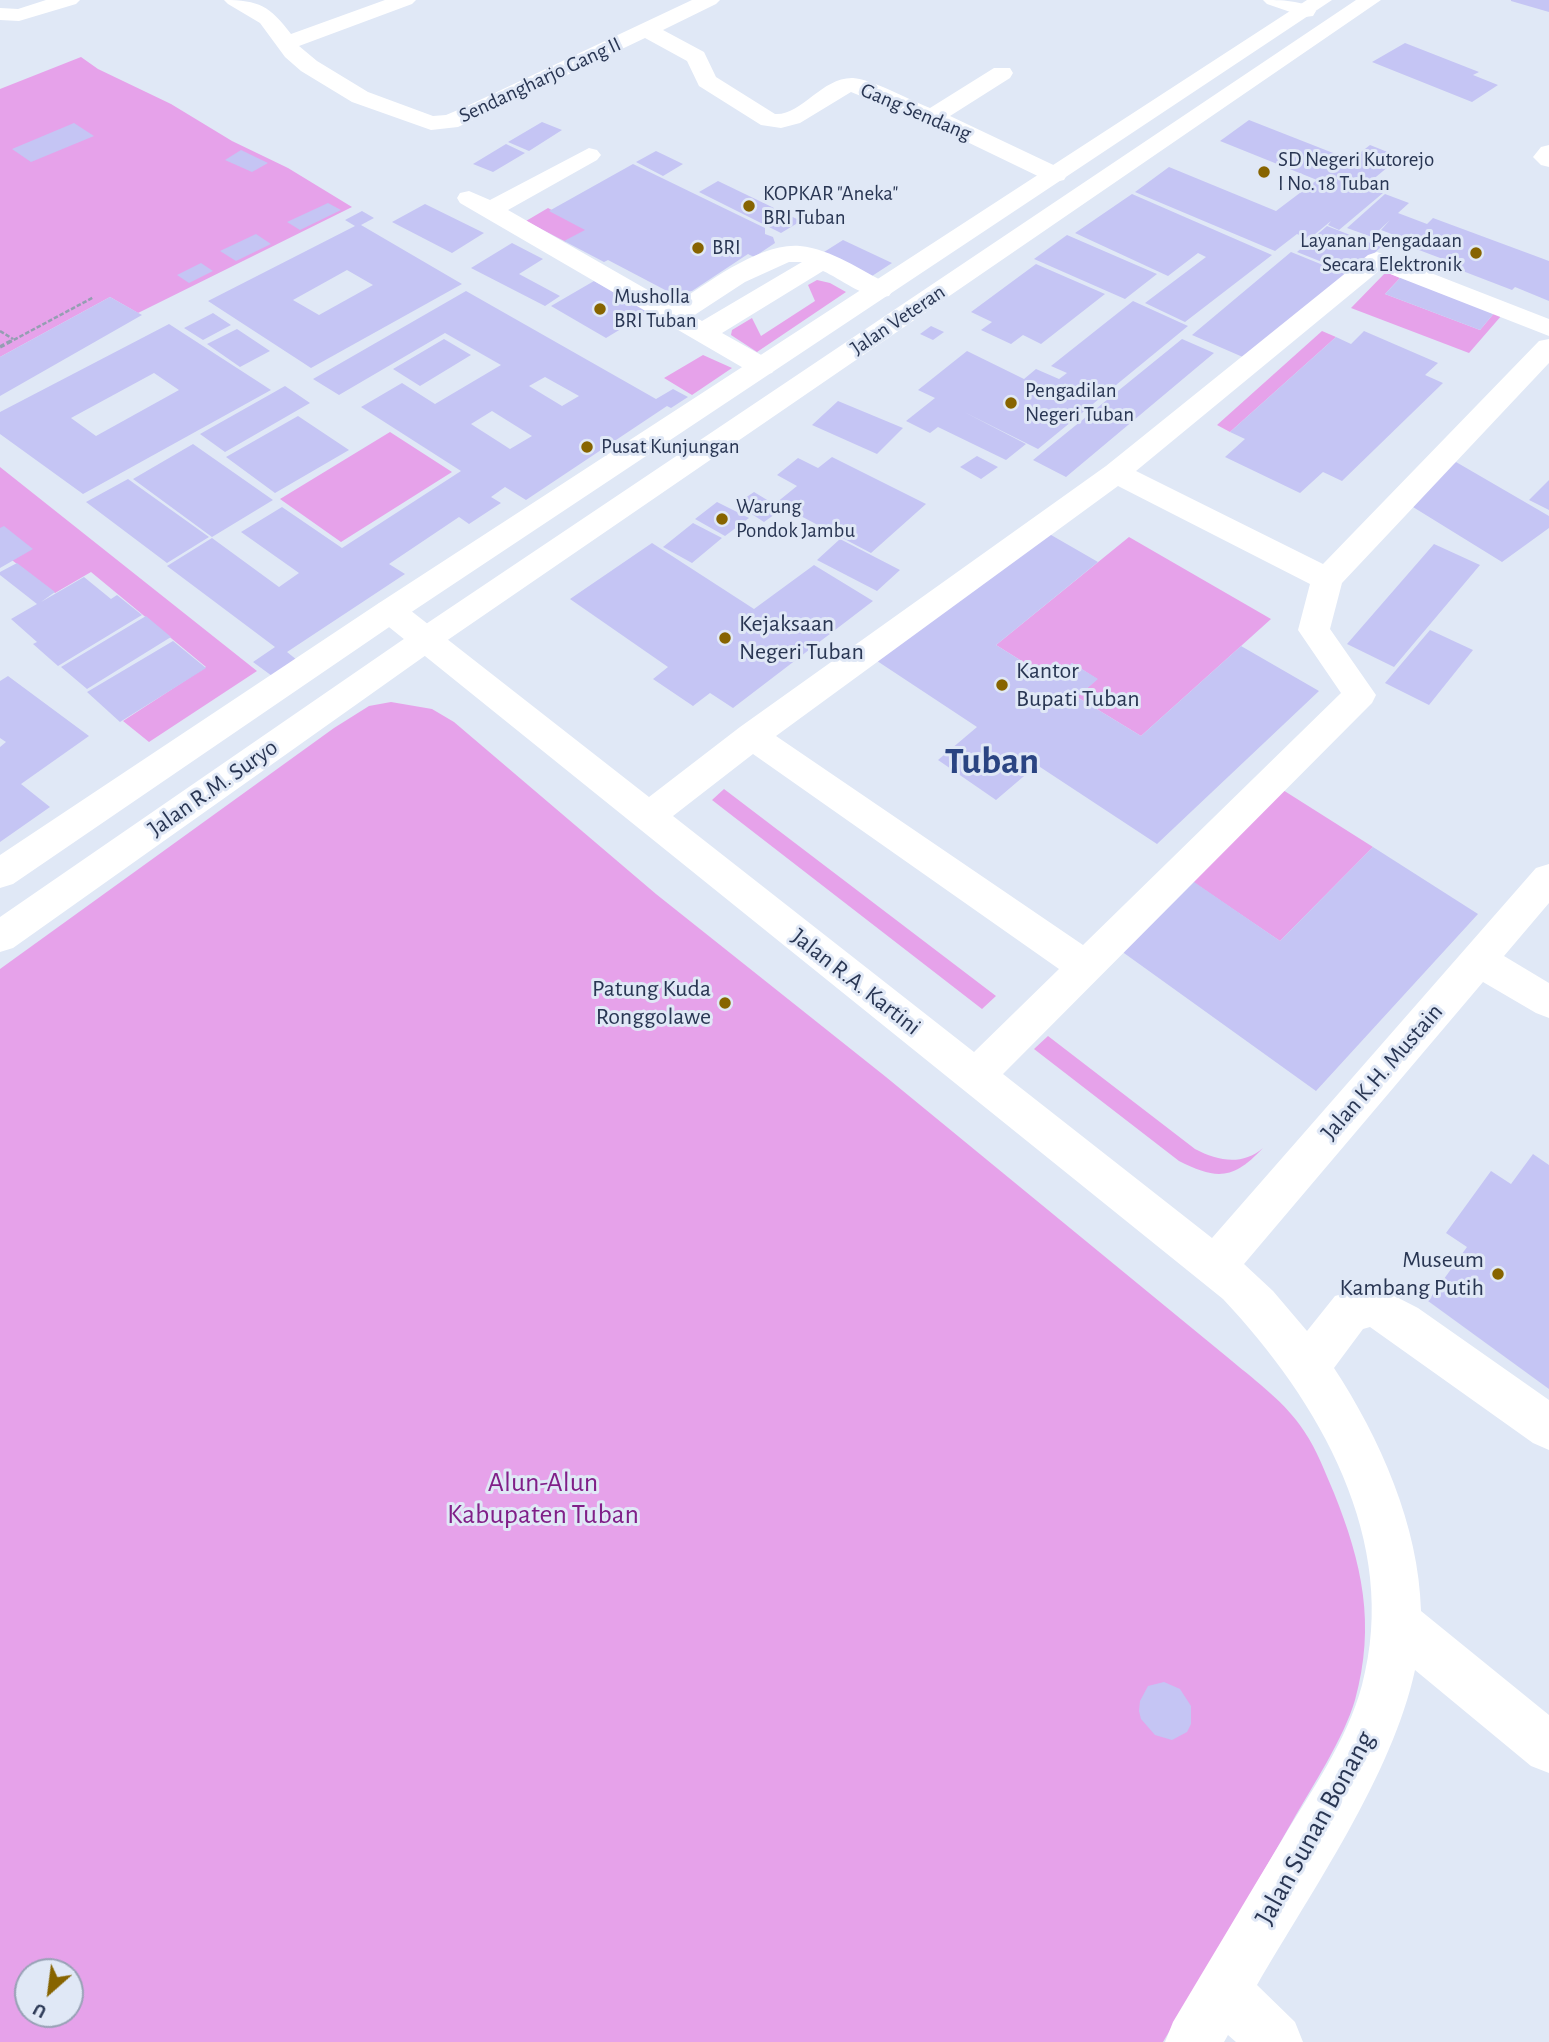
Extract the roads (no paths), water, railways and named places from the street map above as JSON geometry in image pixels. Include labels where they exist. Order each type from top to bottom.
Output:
[{"type":"main road","points":[[0,14],[19,15],[69,0]]},
{"type":"main road","name":"Sendangharjo Gang II","points":[[235,0],[268,18],[286,43],[309,66],[346,90],[424,122],[443,123],[473,112],[709,0]]},
{"type":"main road","points":[[286,43],[405,0]]},
{"type":"main road","points":[[1275,0],[1313,5]]},
{"type":"main road","name":"Jalan Veteran","points":[[425,640],[1370,0]]},
{"type":"main road","name":"Jalan Veteran","points":[[390,611],[1313,5]]},
{"type":"main road","name":"Gang Sendang","points":[[646,30],[696,57],[707,81],[769,120],[779,122],[789,119],[850,85],[932,117],[1055,175]]},
{"type":"main road","points":[[932,117],[1002,73]]},
{"type":"main road","points":[[1549,152],[1545,157],[1549,160]]},
{"type":"main road","points":[[589,155],[479,204],[762,367]]},
{"type":"main road","points":[[674,317],[780,254],[800,254],[880,290]]},
{"type":"main road","points":[[648,817],[752,736],[1116,472],[1377,260],[1549,328]]},
{"type":"main road","points":[[702,333],[820,262]]},
{"type":"main road","points":[[850,309],[886,328]]},
{"type":"main road","points":[[814,333],[850,353]]},
{"type":"main road","points":[[975,1076],[1360,695],[1314,630],[1327,579],[1549,347]]},
{"type":"main road","points":[[1116,472],[1327,579]]},
{"type":"main road","name":"Jalan R.A. Kartini","points":[[390,611],[1215,1266],[1256,1303],[1307,1367]]},
{"type":"main road","name":"Jalan R.M. Suryo","points":[[0,874],[390,611]]},
{"type":"main road","name":"Jalan R.M. Suryo","points":[[0,937],[425,640]]},
{"type":"main road","points":[[752,736],[1085,967]]},
{"type":"main road","name":"Jalan K.H. Mustain","points":[[1215,1266],[1549,878]]},
{"type":"main road","points":[[1478,960],[1549,1002]]},
{"type":"main road","points":[[1307,1367],[1350,1311],[1373,1306],[1403,1323],[1549,1427]]},
{"type":"main road","name":"Jalan Sunan Bonang","points":[[1193,2042],[1349,1776],[1372,1726],[1387,1679],[1397,1623],[1395,1578],[1389,1542],[1374,1496],[1354,1447],[1307,1367]]},
{"type":"main road","points":[[1397,1623],[1549,1748]]},
{"type":"main road","points":[[1223,1990],[1275,2042]]},
{"type":"place","name":"SD Negeri Kutorejo I No. 18 Tuban","points":[[1264,172]]},
{"type":"place","name":"KOPKAR \"Aneka\" BRI Tuban","points":[[749,206]]},
{"type":"place","name":"BRI","points":[[698,248]]},
{"type":"place","name":"Layanan Pengadaan Secara Elektronik","points":[[1476,253]]},
{"type":"place","name":"Musholla BRI Tuban","points":[[600,309]]},
{"type":"place","name":"Pengadilan Negeri Tuban","points":[[1011,403]]},
{"type":"place","name":"Pusat Kunjungan","points":[[587,447]]},
{"type":"place","name":"Warung Pondok Jambu","points":[[722,519]]},
{"type":"place","name":"Kejaksaan Negeri Tuban","points":[[725,638]]},
{"type":"place","name":"Kantor Bupati Tuban","points":[[1002,685]]},
{"type":"place","name":"Patung Kuda Ronggolawe","points":[[725,1003]]},
{"type":"place","name":"Museum Kambang Putih","points":[[1498,1274]]},
{"type":"district","name":"Tuban","points":[[992,762]]},
{"type":"park label","name":"Alun-Alun Kabupaten Tuban","points":[[543,1499]]}]
